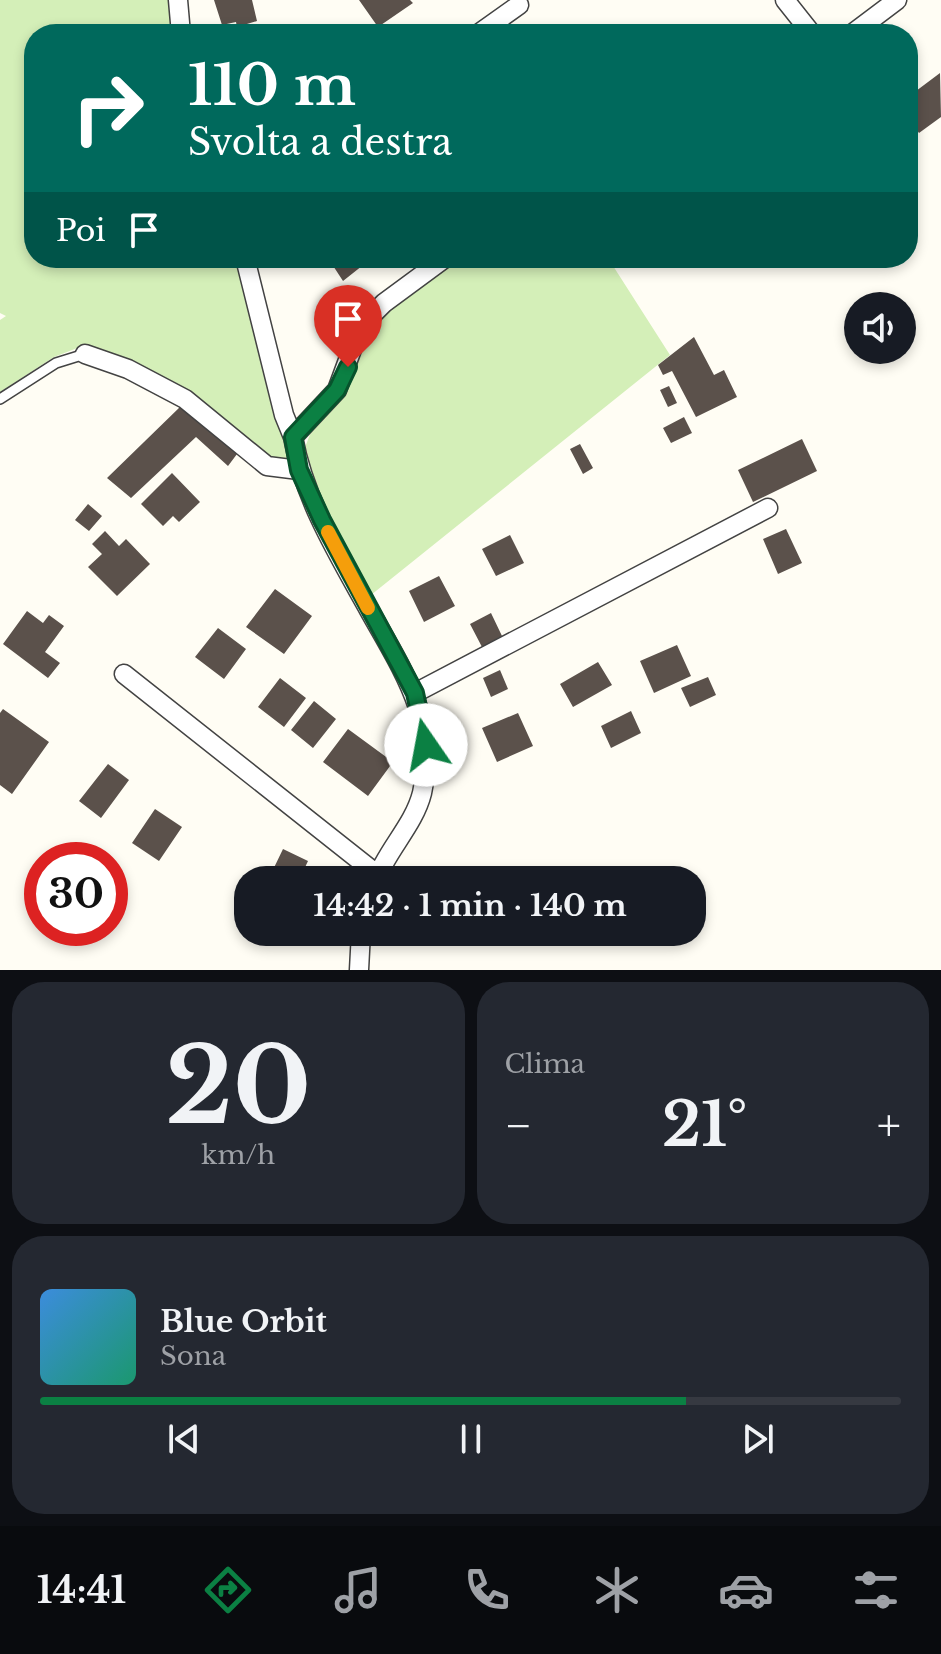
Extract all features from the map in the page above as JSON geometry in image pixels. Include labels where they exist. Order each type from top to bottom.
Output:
[{"type":"street","points":[[178,0],[180,24]]},
{"type":"street","points":[[785,0],[804,24]]},
{"type":"street","points":[[865,24],[897,0]]},
{"type":"street","points":[[492,24],[519,5]]},
{"type":"street","points":[[247,268],[299,470],[356,585],[415,693],[426,745],[427,769],[421,797],[384,866]]},
{"type":"street","points":[[293,437],[337,390],[358,333],[367,320],[384,303],[431,268]]},
{"type":"street","points":[[85,354],[128,369],[185,399],[267,466],[299,470]]},
{"type":"street","points":[[415,693],[768,508]]},
{"type":"street","points":[[124,674],[362,866]]},
{"type":"street","points":[[359,970],[360,946]]},
{"type":"lane","points":[[0,399],[56,363],[85,354]]},
{"type":"green space","points":[[0,0],[168,0],[171,24],[24,24],[24,268],[240,268],[289,462],[268,461],[204,405],[80,347],[54,357],[0,392],[0,320],[6,316],[0,313]]},
{"type":"green space","points":[[443,268],[614,268],[670,355],[371,595],[326,510],[304,450],[314,424],[345,388],[368,330],[387,309]]},
{"type":"building","points":[[214,0],[252,0],[257,21],[222,24]]},
{"type":"building","points":[[359,0],[410,0],[413,3],[382,24],[376,24]]},
{"type":"building","points":[[940,73],[941,117],[919,133],[918,132],[918,90]]},
{"type":"building","points":[[335,268],[359,268],[343,281]]},
{"type":"building","points":[[694,337],[714,375],[724,370],[737,397],[696,417],[672,371],[663,375],[658,365]]},
{"type":"building","points":[[669,386],[677,403],[668,407],[660,390]]},
{"type":"building","points":[[181,406],[237,454],[228,466],[196,437],[131,498],[107,478]]},
{"type":"building","points":[[684,417],[692,433],[671,443],[663,428]]},
{"type":"building","points":[[802,439],[817,471],[753,502],[738,470]]},
{"type":"building","points":[[580,444],[593,468],[583,474],[570,449]]},
{"type":"building","points":[[172,473],[200,502],[179,522],[173,516],[163,526],[141,504]]},
{"type":"building","points":[[88,504],[102,516],[89,531],[75,520]]},
{"type":"building","points":[[786,529],[802,563],[778,574],[763,539]]},
{"type":"building","points":[[105,531],[119,546],[126,539],[150,564],[117,596],[88,567],[102,554],[92,544]]},
{"type":"building","points":[[510,535],[524,563],[496,576],[482,549]]},
{"type":"building","points":[[439,576],[455,606],[424,622],[409,591]]},
{"type":"building","points":[[275,589],[312,616],[284,654],[246,627]]},
{"type":"building","points":[[27,611],[43,623],[49,615],[64,626],[45,652],[60,663],[48,678],[3,644]]},
{"type":"building","points":[[491,613],[502,636],[482,647],[470,624]]},
{"type":"building","points":[[218,628],[246,649],[224,679],[195,657]]},
{"type":"building","points":[[677,645],[691,676],[654,693],[640,661]]},
{"type":"building","points":[[598,662],[612,685],[573,707],[560,684]]},
{"type":"building","points":[[500,670],[508,689],[491,697],[483,678]]},
{"type":"building","points":[[708,677],[716,695],[690,707],[681,688]]},
{"type":"building","points":[[280,678],[306,698],[284,727],[258,707]]},
{"type":"building","points":[[314,701],[336,719],[313,748],[291,730]]},
{"type":"building","points":[[3,709],[49,742],[12,794],[0,785],[0,713]]},
{"type":"building","points":[[631,711],[641,733],[611,748],[601,726]]},
{"type":"building","points":[[518,713],[533,746],[497,762],[482,728]]},
{"type":"building","points":[[348,729],[393,762],[368,796],[323,762]]},
{"type":"building","points":[[108,764],[129,780],[101,818],[79,801]]},
{"type":"building","points":[[155,809],[182,827],[159,861],[132,843]]},
{"type":"building","points":[[283,849],[308,861],[306,866],[275,866]]},
{"type":"slow traffic","points":[[328,532],[368,608]]},
{"type":"route","points":[[348,367],[337,390],[293,437],[299,470],[322,520],[415,693],[426,745]]}]
